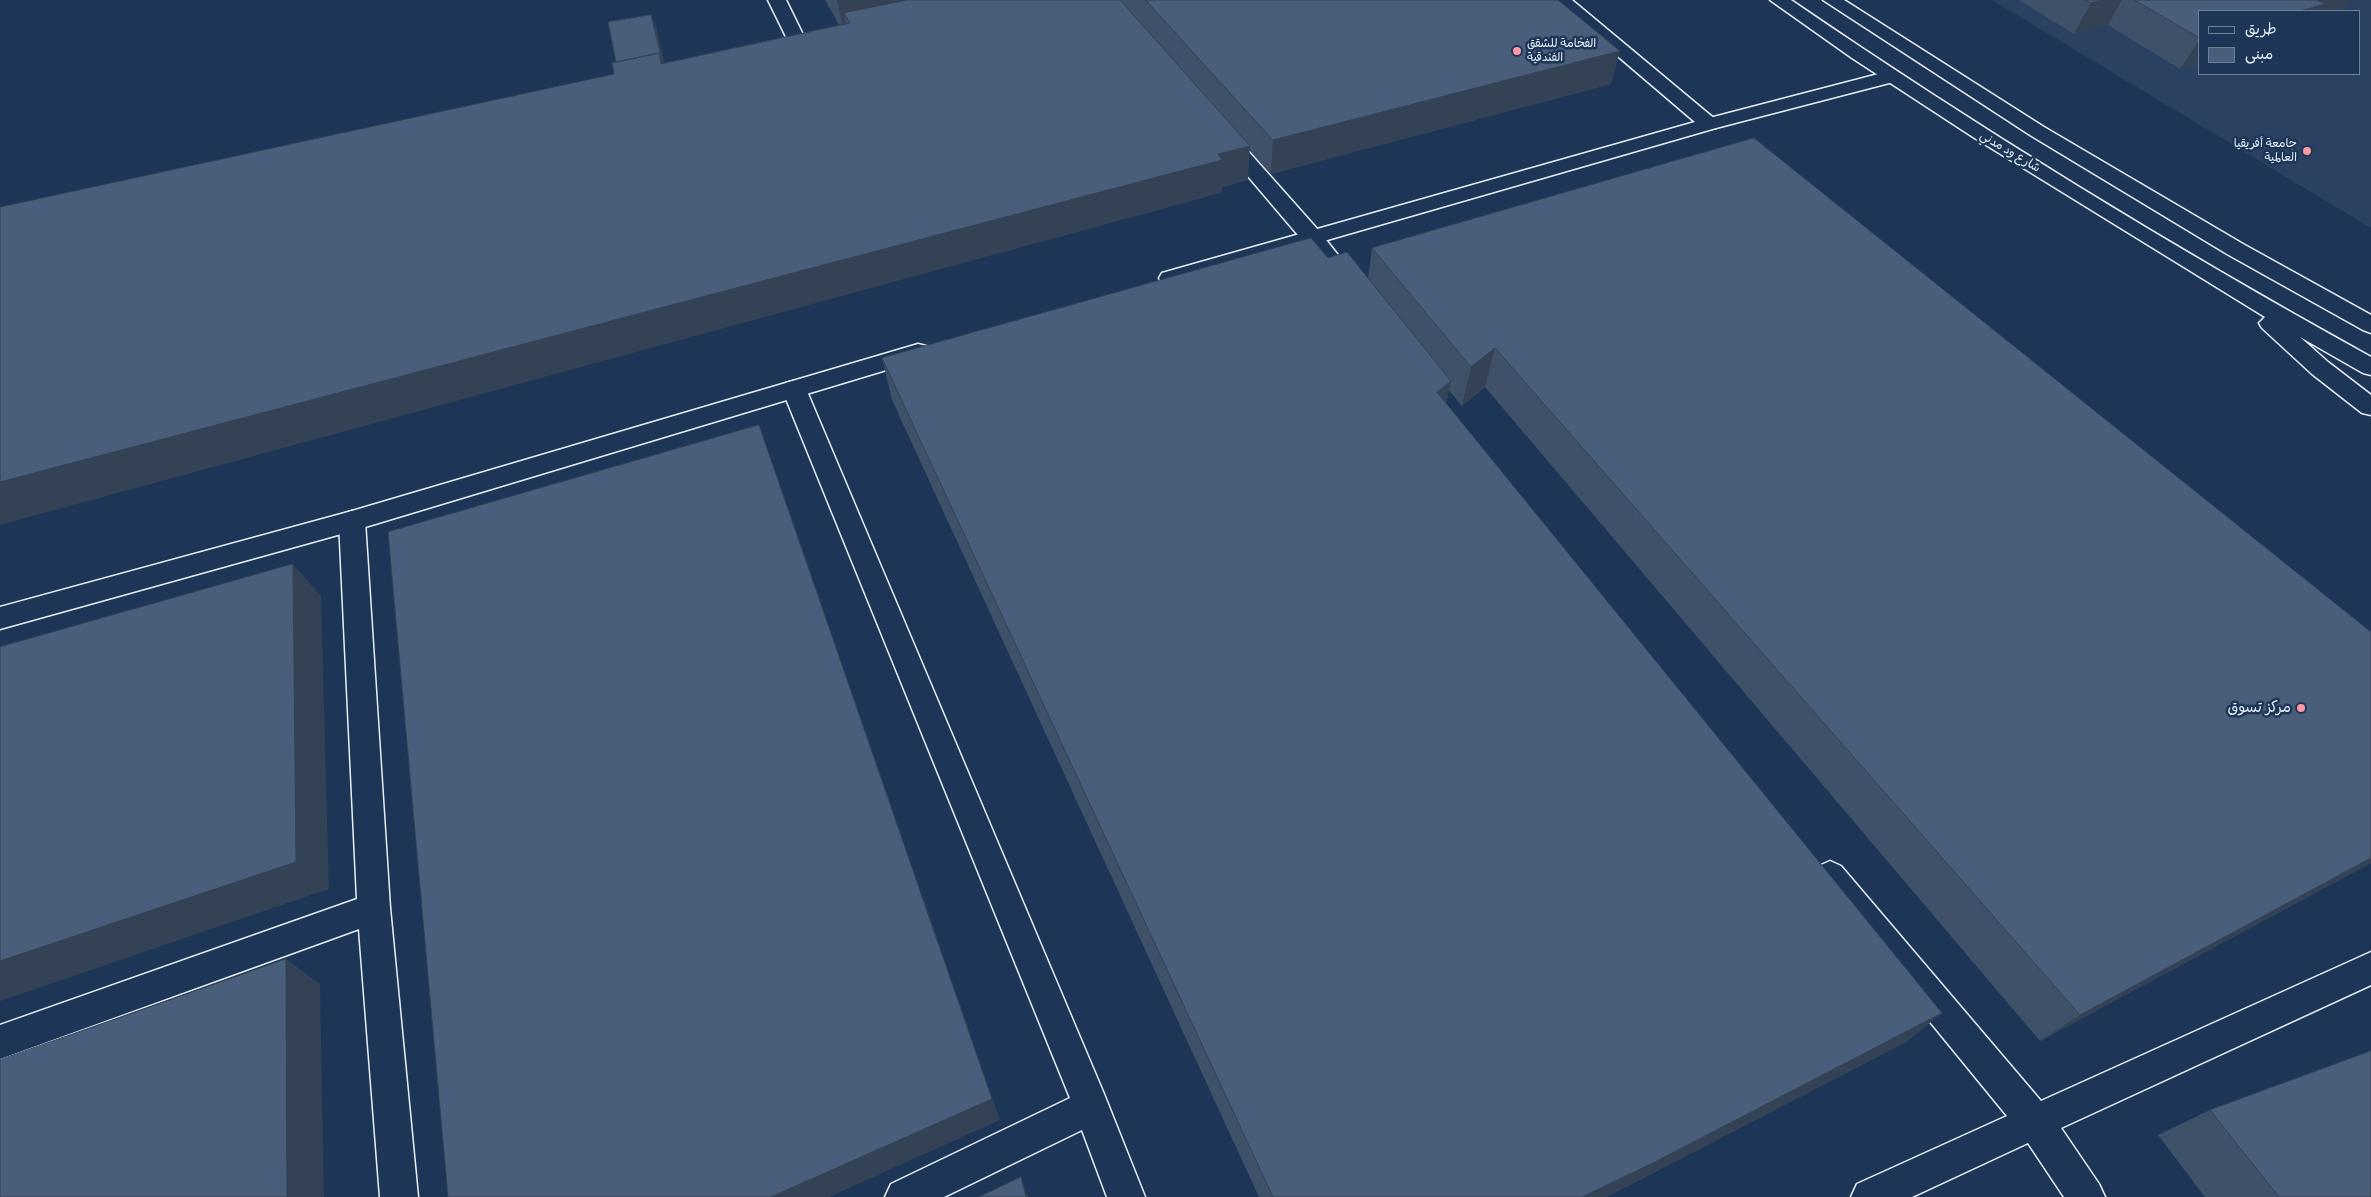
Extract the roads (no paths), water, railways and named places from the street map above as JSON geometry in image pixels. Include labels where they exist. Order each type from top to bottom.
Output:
[{"type":"main road","points":[[777,0],[801,49]]},
{"type":"main road","points":[[1561,0],[1709,124]]},
{"type":"main road","name":"شارع ود مدني","points":[[1779,0],[1890,77],[2245,296]]},
{"type":"main road","points":[[1832,0],[2037,131],[2235,249],[2371,325]]},
{"type":"main road","points":[[782,53],[820,45]]},
{"type":"main road","points":[[1149,284],[1311,236],[1709,124],[1890,77]]},
{"type":"main road","points":[[1208,118],[1311,236],[1366,305]]},
{"type":"main road","points":[[2202,269],[2235,249]]},
{"type":"main road","points":[[2245,296],[2371,367]]},
{"type":"main road","points":[[2245,296],[2279,332],[2371,407]]},
{"type":"main road","points":[[0,618],[352,521],[938,346]]},
{"type":"main road","points":[[794,389],[1091,1107],[1126,1197]]},
{"type":"main road","points":[[352,521],[374,908],[399,1197]]},
{"type":"main road","points":[[1813,856],[2035,1122],[2086,1197]]},
{"type":"main road","points":[[0,1042],[374,908]]},
{"type":"main road","points":[[1870,1197],[2371,968]]},
{"type":"main road","points":[[904,1197],[1091,1107]]},
{"type":"place","name":"الفخامة للشقق الفندقية","points":[[1517,51]]},
{"type":"place","name":"جامعة أفريقيا العالمية","points":[[2307,151]]},
{"type":"place","name":"مركز تسوق","points":[[2301,708]]}]
